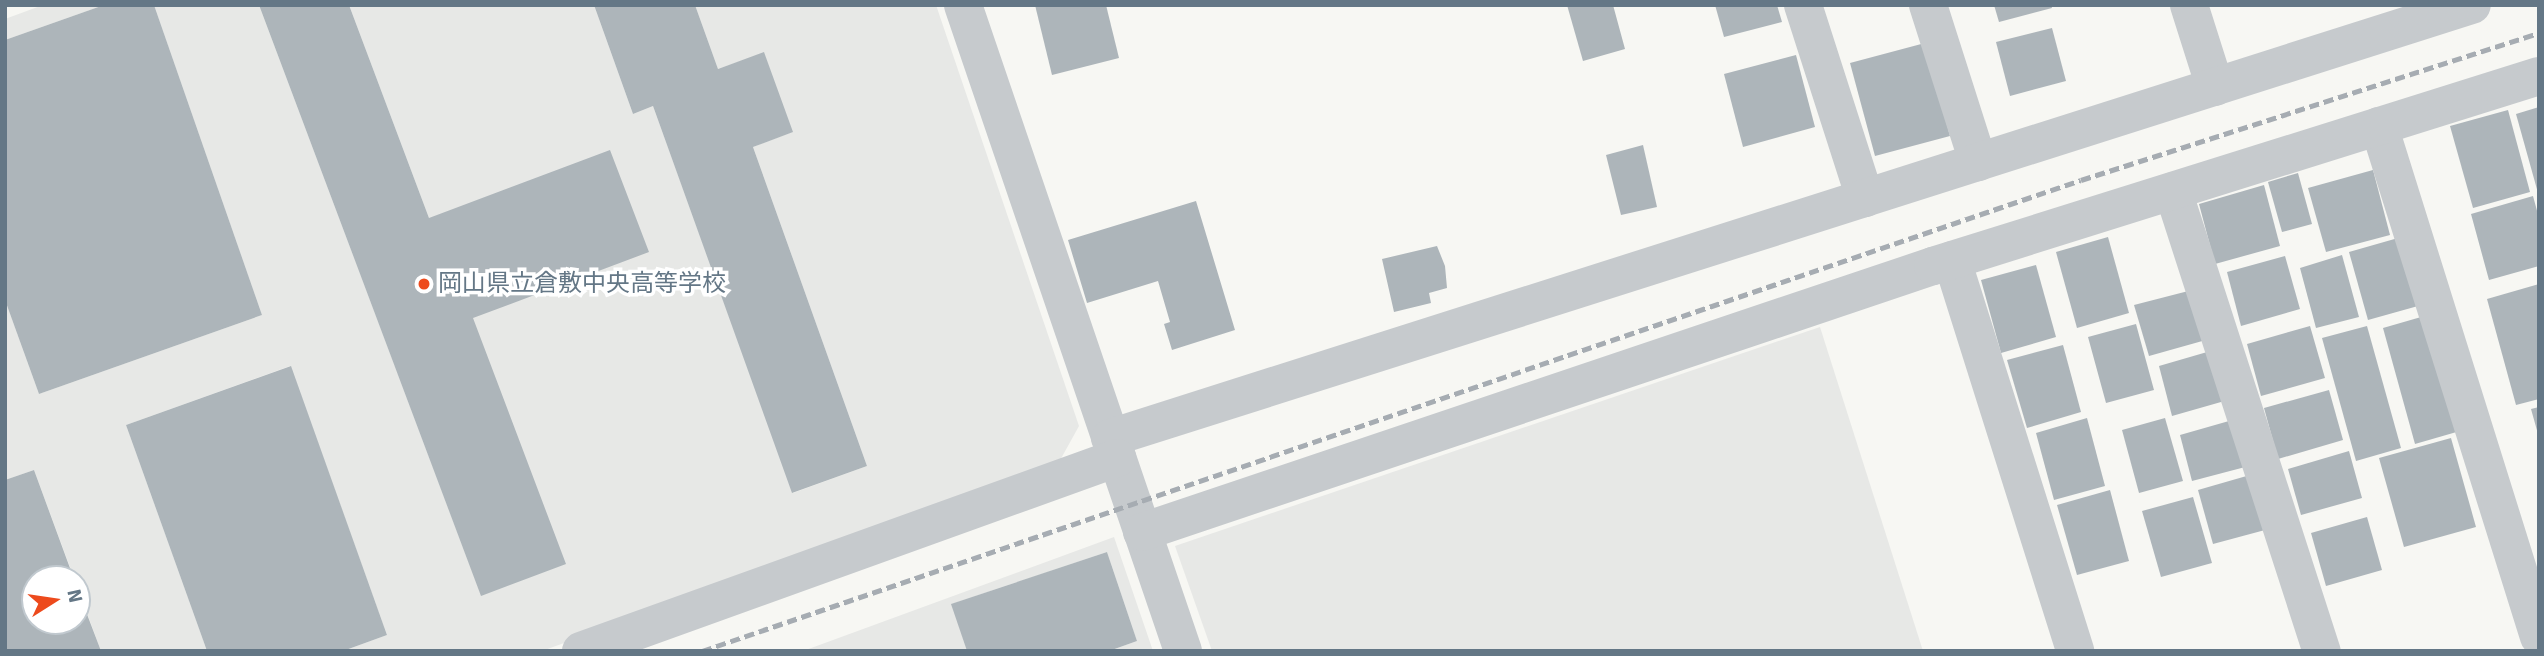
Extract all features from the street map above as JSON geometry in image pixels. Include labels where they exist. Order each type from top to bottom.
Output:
[{"type":"street","points":[[963,5],[1183,651]]},
{"type":"street","points":[[1803,5],[1865,198]]},
{"type":"street","points":[[1928,5],[1978,162]]},
{"type":"street","points":[[2189,5],[2215,87]]},
{"type":"street","points":[[581,651],[1113,448],[1865,198],[2472,5]]},
{"type":"street","points":[[1142,532],[1952,260],[2539,76]]},
{"type":"street","points":[[2379,126],[2539,639],[2514,651]]},
{"type":"street","points":[[2172,191],[2322,651]]},
{"type":"street","points":[[1952,260],[2075,651]]},
{"type":"shaded area","points":[[43,5],[104,5],[5,40],[5,19]]},
{"type":"shaded area","points":[[154,5],[259,5],[481,595],[429,218],[349,5],[594,5],[633,114],[653,106],[793,493],[867,466],[753,147],[792,132],[764,53],[718,69],[695,5],[936,5],[1079,426],[1058,464],[542,651],[343,651],[387,635],[290,366],[126,425],[207,651],[101,651],[91,624],[91,565],[69,565],[34,470],[5,480],[5,300],[39,394],[262,315]]},
{"type":"shaded area","points":[[1820,327],[1923,651],[1212,651],[1175,546]]},
{"type":"shaded area","points":[[1114,537],[1153,651],[1109,651],[1137,641],[1107,552],[952,604],[967,651],[803,651]]},
{"type":"building","points":[[104,5],[154,5],[262,315],[39,394],[5,300],[5,40]]},
{"type":"building","points":[[259,5],[349,5],[429,218],[610,150],[649,252],[473,318],[566,564],[481,596]]},
{"type":"building","points":[[594,5],[695,5],[718,69],[764,52],[793,132],[753,147],[867,466],[792,493],[653,106],[633,114]]},
{"type":"building","points":[[1035,5],[1106,5],[1119,58],[1052,75]]},
{"type":"building","points":[[1567,5],[1613,5],[1625,49],[1583,61]]},
{"type":"building","points":[[1715,5],[1777,5],[1782,22],[1724,37]]},
{"type":"building","points":[[1994,5],[2051,5],[2052,8],[1999,22]]},
{"type":"building","points":[[2052,28],[2066,81],[2010,96],[1996,42]]},
{"type":"building","points":[[1925,43],[1950,136],[1875,156],[1850,63]]},
{"type":"building","points":[[1796,55],[1815,127],[1743,147],[1724,74]]},
{"type":"building","points":[[2539,107],[2539,193],[2538,193],[2516,114]]},
{"type":"building","points":[[2508,110],[2530,192],[2473,208],[2450,126]]},
{"type":"building","points":[[1643,145],[1657,207],[1621,215],[1606,155]]},
{"type":"building","points":[[2373,170],[2390,235],[2326,252],[2308,188]]},
{"type":"building","points":[[2298,173],[2312,224],[2282,232],[2268,182]]},
{"type":"building","points":[[2264,185],[2280,246],[2215,264],[2199,204]]},
{"type":"building","points":[[2533,196],[2539,218],[2539,266],[2489,280],[2471,214]]},
{"type":"building","points":[[1196,201],[1235,330],[1172,350],[1164,324],[1170,322],[1158,281],[1087,303],[1068,240]]},
{"type":"building","points":[[2108,237],[2129,313],[2077,328],[2056,252]]},
{"type":"building","points":[[2398,238],[2418,306],[2368,320],[2349,252]]},
{"type":"building","points":[[1437,246],[1445,266],[1447,288],[1429,293],[1431,303],[1394,312],[1382,259]]},
{"type":"building","points":[[2342,255],[2359,317],[2316,328],[2300,268]]},
{"type":"building","points":[[2285,256],[2300,309],[2241,326],[2227,272]]},
{"type":"building","points":[[2036,265],[2056,337],[2001,353],[1981,280]]},
{"type":"building","points":[[2539,284],[2539,399],[2516,405],[2487,299]]},
{"type":"building","points":[[2200,288],[2213,338],[2149,356],[2134,305]]},
{"type":"building","points":[[2428,315],[2460,431],[2415,444],[2383,328]]},
{"type":"building","points":[[2136,324],[2154,390],[2106,403],[2088,337]]},
{"type":"building","points":[[2310,326],[2325,378],[2261,396],[2247,344]]},
{"type":"building","points":[[2367,326],[2401,448],[2356,461],[2322,338]]},
{"type":"building","points":[[2063,345],[2081,412],[2027,428],[2007,360]]},
{"type":"building","points":[[2214,350],[2228,400],[2172,416],[2159,366]]},
{"type":"building","points":[[291,366],[387,635],[343,651],[207,651],[126,425]]},
{"type":"building","points":[[2329,390],[2343,440],[2278,459],[2264,408]]},
{"type":"building","points":[[2539,407],[2539,434],[2538,434],[2531,409]]},
{"type":"building","points":[[2087,418],[2105,486],[2054,500],[2036,433]]},
{"type":"building","points":[[2165,418],[2183,481],[2139,493],[2122,430]]},
{"type":"building","points":[[2236,419],[2249,466],[2192,481],[2180,435]]},
{"type":"building","points":[[2451,438],[2476,527],[2404,547],[2379,458]]},
{"type":"building","points":[[2349,451],[2362,498],[2301,515],[2288,469]]},
{"type":"building","points":[[34,470],[69,565],[21,565],[21,635],[91,635],[91,625],[101,651],[5,651],[5,480]]},
{"type":"building","points":[[2250,475],[2265,530],[2213,544],[2198,490]]},
{"type":"building","points":[[2110,490],[2129,561],[2077,575],[2057,505]]},
{"type":"building","points":[[2193,497],[2212,563],[2161,577],[2142,511]]},
{"type":"building","points":[[2367,517],[2382,570],[2326,586],[2311,533]]},
{"type":"building","points":[[1107,552],[1137,641],[1109,651],[967,651],[951,604]]},
{"type":"railway","points":[[702,651],[2081,180],[2539,33]]},
{"type":"place","name":"岡山県立倉敷中央高等学校","points":[[424,284]]}]
